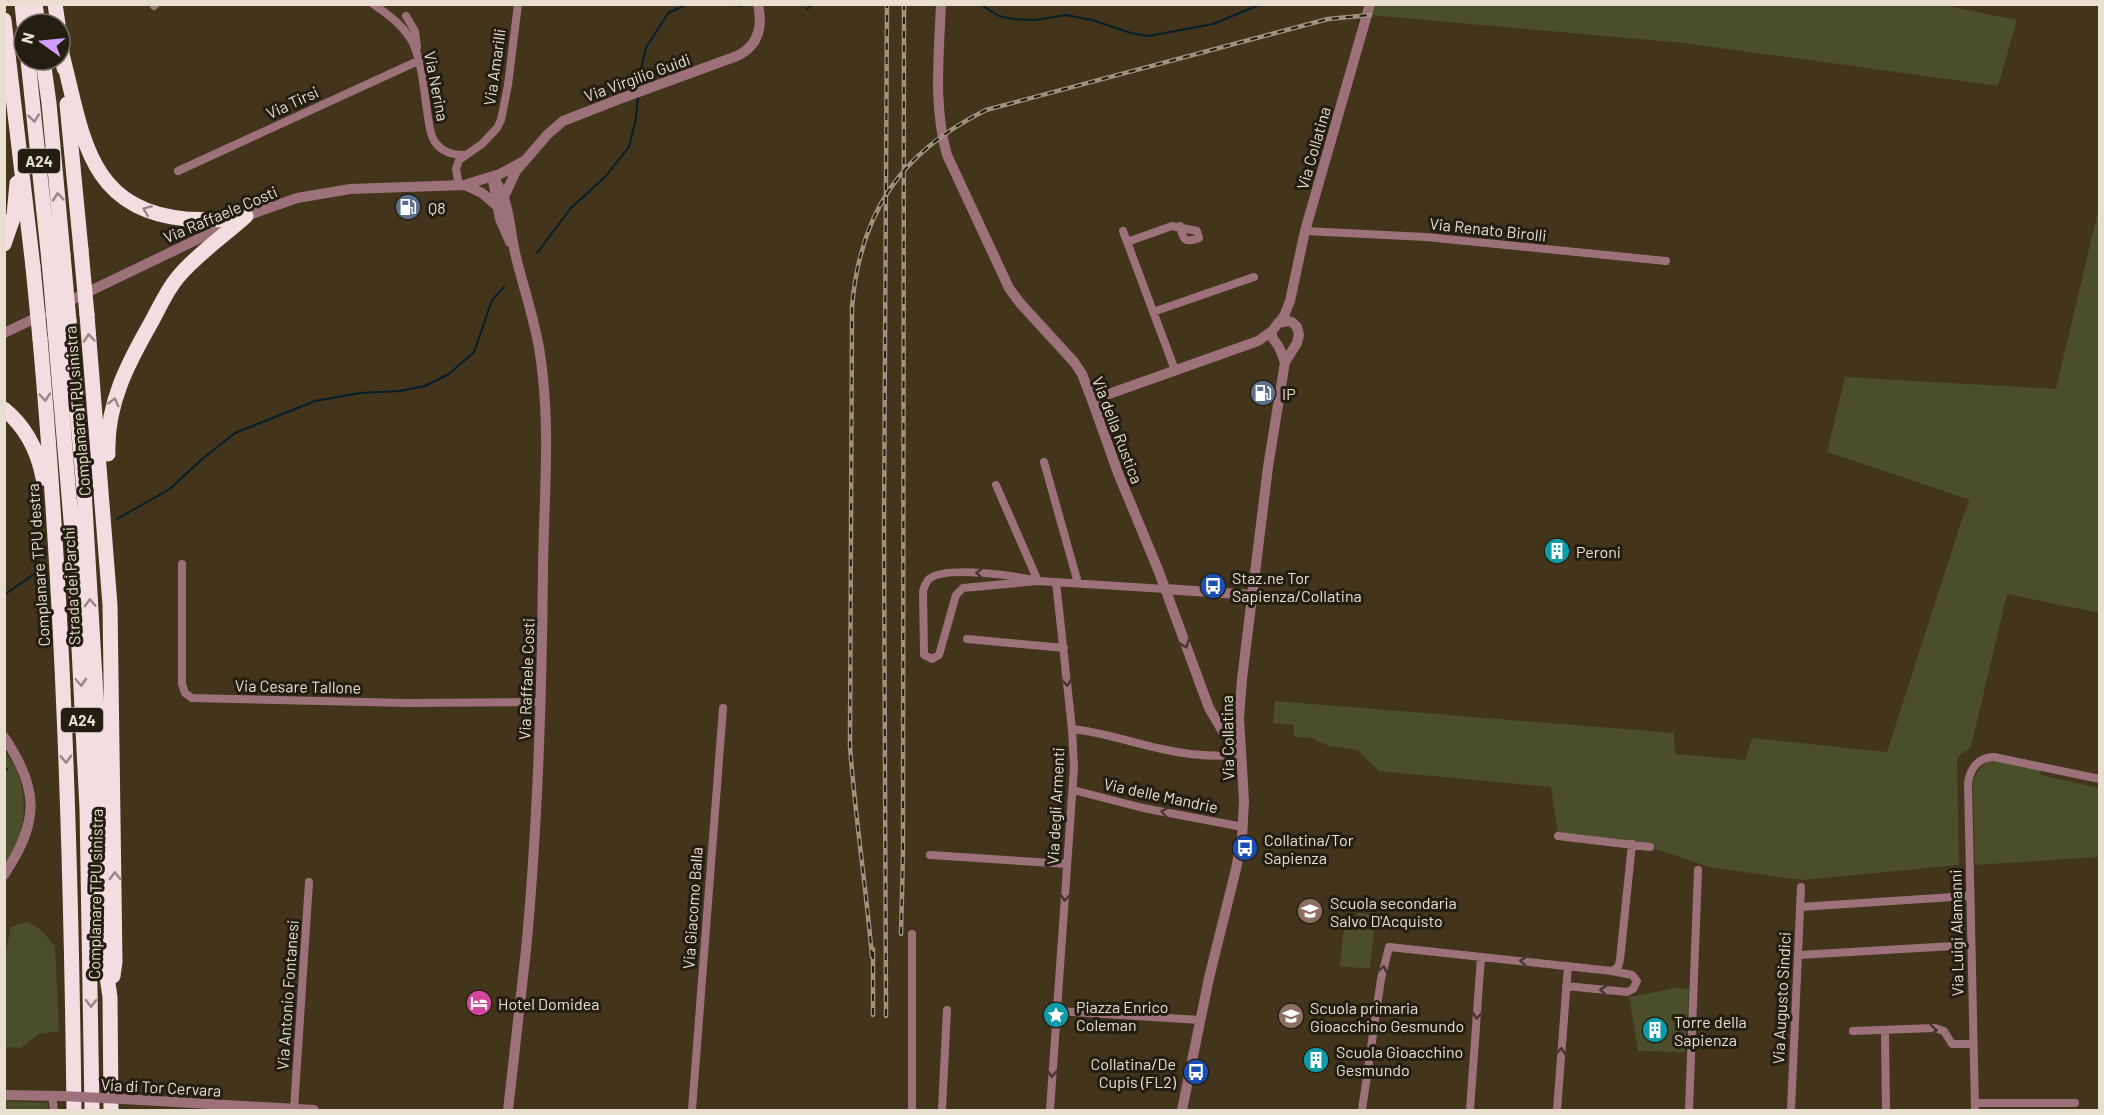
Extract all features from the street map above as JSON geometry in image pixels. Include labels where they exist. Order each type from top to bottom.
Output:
[{"type":"highway","name":"Complanare TPU destra","points":[[4,20],[33,267],[46,406],[60,631],[70,857],[74,1110]]},
{"type":"highway","name":"Strada dei Parchi","points":[[30,72],[56,258],[69,321],[84,501],[98,730],[105,963],[110,997],[111,1110]]},
{"type":"highway","name":"Strada dei Parchi","points":[[45,72],[49,103],[56,258],[55,330],[75,568],[85,774],[92,1110]]},
{"type":"highway","name":"Complanare TPU sinistra","points":[[64,72],[87,315],[110,605],[115,962],[110,997]]},
{"type":"highway","points":[[67,72],[88,150],[96,167],[117,193],[140,208],[170,218],[211,220],[246,216]]},
{"type":"highway","points":[[4,244],[14,215],[18,132]]},
{"type":"highway","points":[[110,605],[116,578],[107,437],[113,403],[126,366],[172,285],[198,257],[246,216]]},
{"type":"highway","points":[[4,409],[16,419],[30,439],[41,466],[51,595],[60,631]]},
{"type":"street","name":"Via Nerina","points":[[373,4],[405,30],[418,57],[433,139],[452,159],[456,169]]},
{"type":"street","name":"Via Amarilli","points":[[456,169],[459,160],[482,144],[497,129],[501,120],[508,85],[518,4]]},
{"type":"street","name":"Via Virgilio Guidi","points":[[501,202],[510,181],[524,161],[563,121],[747,51],[756,39],[760,27],[758,4]]},
{"type":"street","name":"Via della Rustica","points":[[941,4],[937,101],[940,132],[947,154],[1009,288],[1074,362],[1092,399],[1118,473],[1165,589],[1209,708],[1240,755]]},
{"type":"street","name":"Via Collatina","points":[[1275,327],[1284,316],[1290,301],[1305,231],[1370,4]]},
{"type":"street","points":[[406,16],[415,31],[418,57]]},
{"type":"street","name":"Via Tirsi","points":[[178,171],[418,57]]},
{"type":"street","points":[[444,151],[454,155],[464,155]]},
{"type":"street","name":"Via Virgilio Guidi","points":[[493,177],[524,161]]},
{"type":"street","points":[[456,169],[462,185],[501,202]]},
{"type":"street","name":"Via Raffaele Costi","points":[[4,333],[246,216],[297,198],[350,189],[462,185],[493,177],[511,223],[514,251],[537,338],[545,399],[541,702],[526,949],[508,1110]]},
{"type":"street","points":[[1127,242],[1172,226],[1180,226]]},
{"type":"street","points":[[1123,231],[1175,370]]},
{"type":"street","name":"Via Renato Birolli","points":[[1305,231],[1426,237],[1666,261]]},
{"type":"street","points":[[1153,312],[1254,277]]},
{"type":"street","name":"Via Collatina","points":[[1290,301],[1292,322]]},
{"type":"street","points":[[1092,399],[1258,341],[1284,321],[1292,322],[1299,330],[1297,343],[1293,346],[1285,348],[1258,341]]},
{"type":"street","points":[[1275,327],[1277,345],[1285,362]]},
{"type":"street","name":"Via Collatina","points":[[1182,1110],[1200,1020],[1236,869],[1243,827],[1240,698],[1268,467],[1285,362],[1293,346]]},
{"type":"street","points":[[1044,462],[1078,583]]},
{"type":"street","points":[[996,485],[1038,581]]},
{"type":"street","name":"Via Cesare Tallone","points":[[182,564],[182,684],[185,693],[192,698],[407,703],[541,702]]},
{"type":"street","points":[[1038,581],[961,588],[955,597],[939,656],[932,659],[925,657],[923,592],[925,583],[942,574],[979,573],[1038,581],[1252,595]]},
{"type":"street","name":"Via degli Armenti","points":[[1056,582],[1074,759],[1056,1011]]},
{"type":"street","points":[[967,639],[1064,648]]},
{"type":"street","name":"Via Giacomo Balla","points":[[692,1110],[723,708]]},
{"type":"street","points":[[1072,729],[1104,734],[1174,752],[1214,756],[1240,755]]},
{"type":"street","points":[[4,736],[25,777],[30,812],[29,825],[23,844],[4,874]]},
{"type":"street","name":"Via Luigi Alamanni","points":[[1975,1106],[1968,783],[1972,769],[1982,759],[1998,757],[2100,779]]},
{"type":"street","name":"Via delle Mandrie","points":[[1073,790],[1143,808],[1243,827]]},
{"type":"street","points":[[1558,836],[1650,847]]},
{"type":"street","points":[[1612,971],[1618,967],[1620,960],[1632,844]]},
{"type":"street","points":[[930,855],[1068,864]]},
{"type":"street","points":[[1689,1110],[1698,870]]},
{"type":"street","name":"Via Antonio Fontanesi","points":[[294,1109],[309,882]]},
{"type":"street","name":"Via Augusto Sindici","points":[[1791,1110],[1801,887]]},
{"type":"street","points":[[1800,907],[1970,896]]},
{"type":"street","points":[[912,934],[912,1110]]},
{"type":"street","points":[[1799,955],[1971,945]]},
{"type":"street","points":[[1362,1110],[1381,979],[1389,947],[1612,971],[1632,975],[1636,981],[1633,989],[1627,992],[1566,986]]},
{"type":"street","points":[[1470,1110],[1481,957]]},
{"type":"street","points":[[1557,1110],[1568,966]]},
{"type":"street","points":[[942,1110],[948,1010]]},
{"type":"street","points":[[1050,1110],[1056,1011],[1200,1020]]},
{"type":"street","points":[[1853,1031],[1939,1029],[1944,1031],[1952,1044],[1973,1044]]},
{"type":"street","points":[[1885,1030],[1886,1110]]},
{"type":"street","name":"Via di Tor Cervara","points":[[5,1095],[314,1110]]},
{"type":"street","points":[[54,1110],[57,1096]]},
{"type":"street","points":[[1975,1106],[2075,1103]]},
{"type":"green space","points":[[1375,4],[1938,4],[2017,20],[1998,86],[1684,43],[1370,15]]},
{"type":"green space","points":[[2099,207],[2099,613],[2007,594],[1971,747],[1957,760],[1959,865],[1802,880],[1709,867],[1650,847],[1558,836],[1551,787],[1379,771],[1357,750],[1329,746],[1312,738],[1294,737],[1294,725],[1273,723],[1275,701],[1674,733],[1675,754],[1745,760],[1752,738],[1887,752],[1970,500],[1827,452],[1845,377],[2056,389]]},
{"type":"green space","points":[[4,753],[15,767],[24,804],[20,834],[5,865]]},
{"type":"green space","points":[[1995,759],[2040,769],[2041,775],[2099,788],[2099,857],[1975,865],[1973,781],[1981,767]]},
{"type":"green space","points":[[1357,913],[1378,915],[1376,927],[1356,924]]},
{"type":"green space","points":[[27,922],[40,929],[55,946],[59,1031],[39,1034],[21,1048],[5,1047],[5,957],[11,927]]},
{"type":"green space","points":[[1344,927],[1374,930],[1370,969],[1340,966]]},
{"type":"green space","points":[[1677,988],[1689,989],[1685,1052],[1638,1051],[1629,997]]},
{"type":"green space","points":[[5,1101],[47,1103],[49,1110],[5,1110]]},
{"type":"waterway","points":[[639,89],[640,72],[646,48],[668,13],[688,4]]},
{"type":"waterway","points":[[725,4],[741,6]]},
{"type":"waterway","points":[[807,9],[813,4]]},
{"type":"waterway","points":[[980,4],[999,16],[1013,19],[1035,20],[1066,15],[1149,36],[1213,24],[1261,4]]},
{"type":"waterway","points":[[537,253],[571,208],[605,177],[629,147],[636,118],[638,95]]},
{"type":"waterway","points":[[117,519],[170,489],[235,433],[315,401],[360,393],[400,391],[425,386],[449,374],[474,352],[492,300],[504,287]]},
{"type":"waterway","points":[[4,595],[44,567]]},
{"type":"railway","points":[[886,1016],[884,531],[887,4]]},
{"type":"railway","points":[[901,934],[904,4]]},
{"type":"railway","points":[[872,957],[850,746],[852,307],[864,242],[876,214],[890,189],[908,166],[930,145],[986,110],[1328,19],[1370,15]]},
{"type":"railway","points":[[873,949],[873,1015]]},
{"type":"place","name":"Q8","points":[[408,207]]},
{"type":"place","name":"IP","points":[[1263,393]]},
{"type":"place","name":"Peroni","points":[[1557,551]]},
{"type":"place","name":"Staz.ne Tor Sapienza/Collatina","points":[[1213,586]]},
{"type":"place","name":"Collatina/Tor Sapienza","points":[[1245,848]]},
{"type":"place","name":"Scuola secondaria Salvo D'Acquisto","points":[[1310,911]]},
{"type":"place","name":"Hotel Domidea","points":[[479,1003]]},
{"type":"place","name":"Piazza Enrico Coleman","points":[[1056,1015]]},
{"type":"place","name":"Scuola primaria Gioacchino Gesmundo","points":[[1291,1016]]},
{"type":"place","name":"Torre della Sapienza","points":[[1655,1030]]},
{"type":"place","name":"Scuola Gioacchino Gesmundo","points":[[1316,1060]]},
{"type":"place","name":"Collatina/De Cupis (FL2)","points":[[1196,1072]]}]
